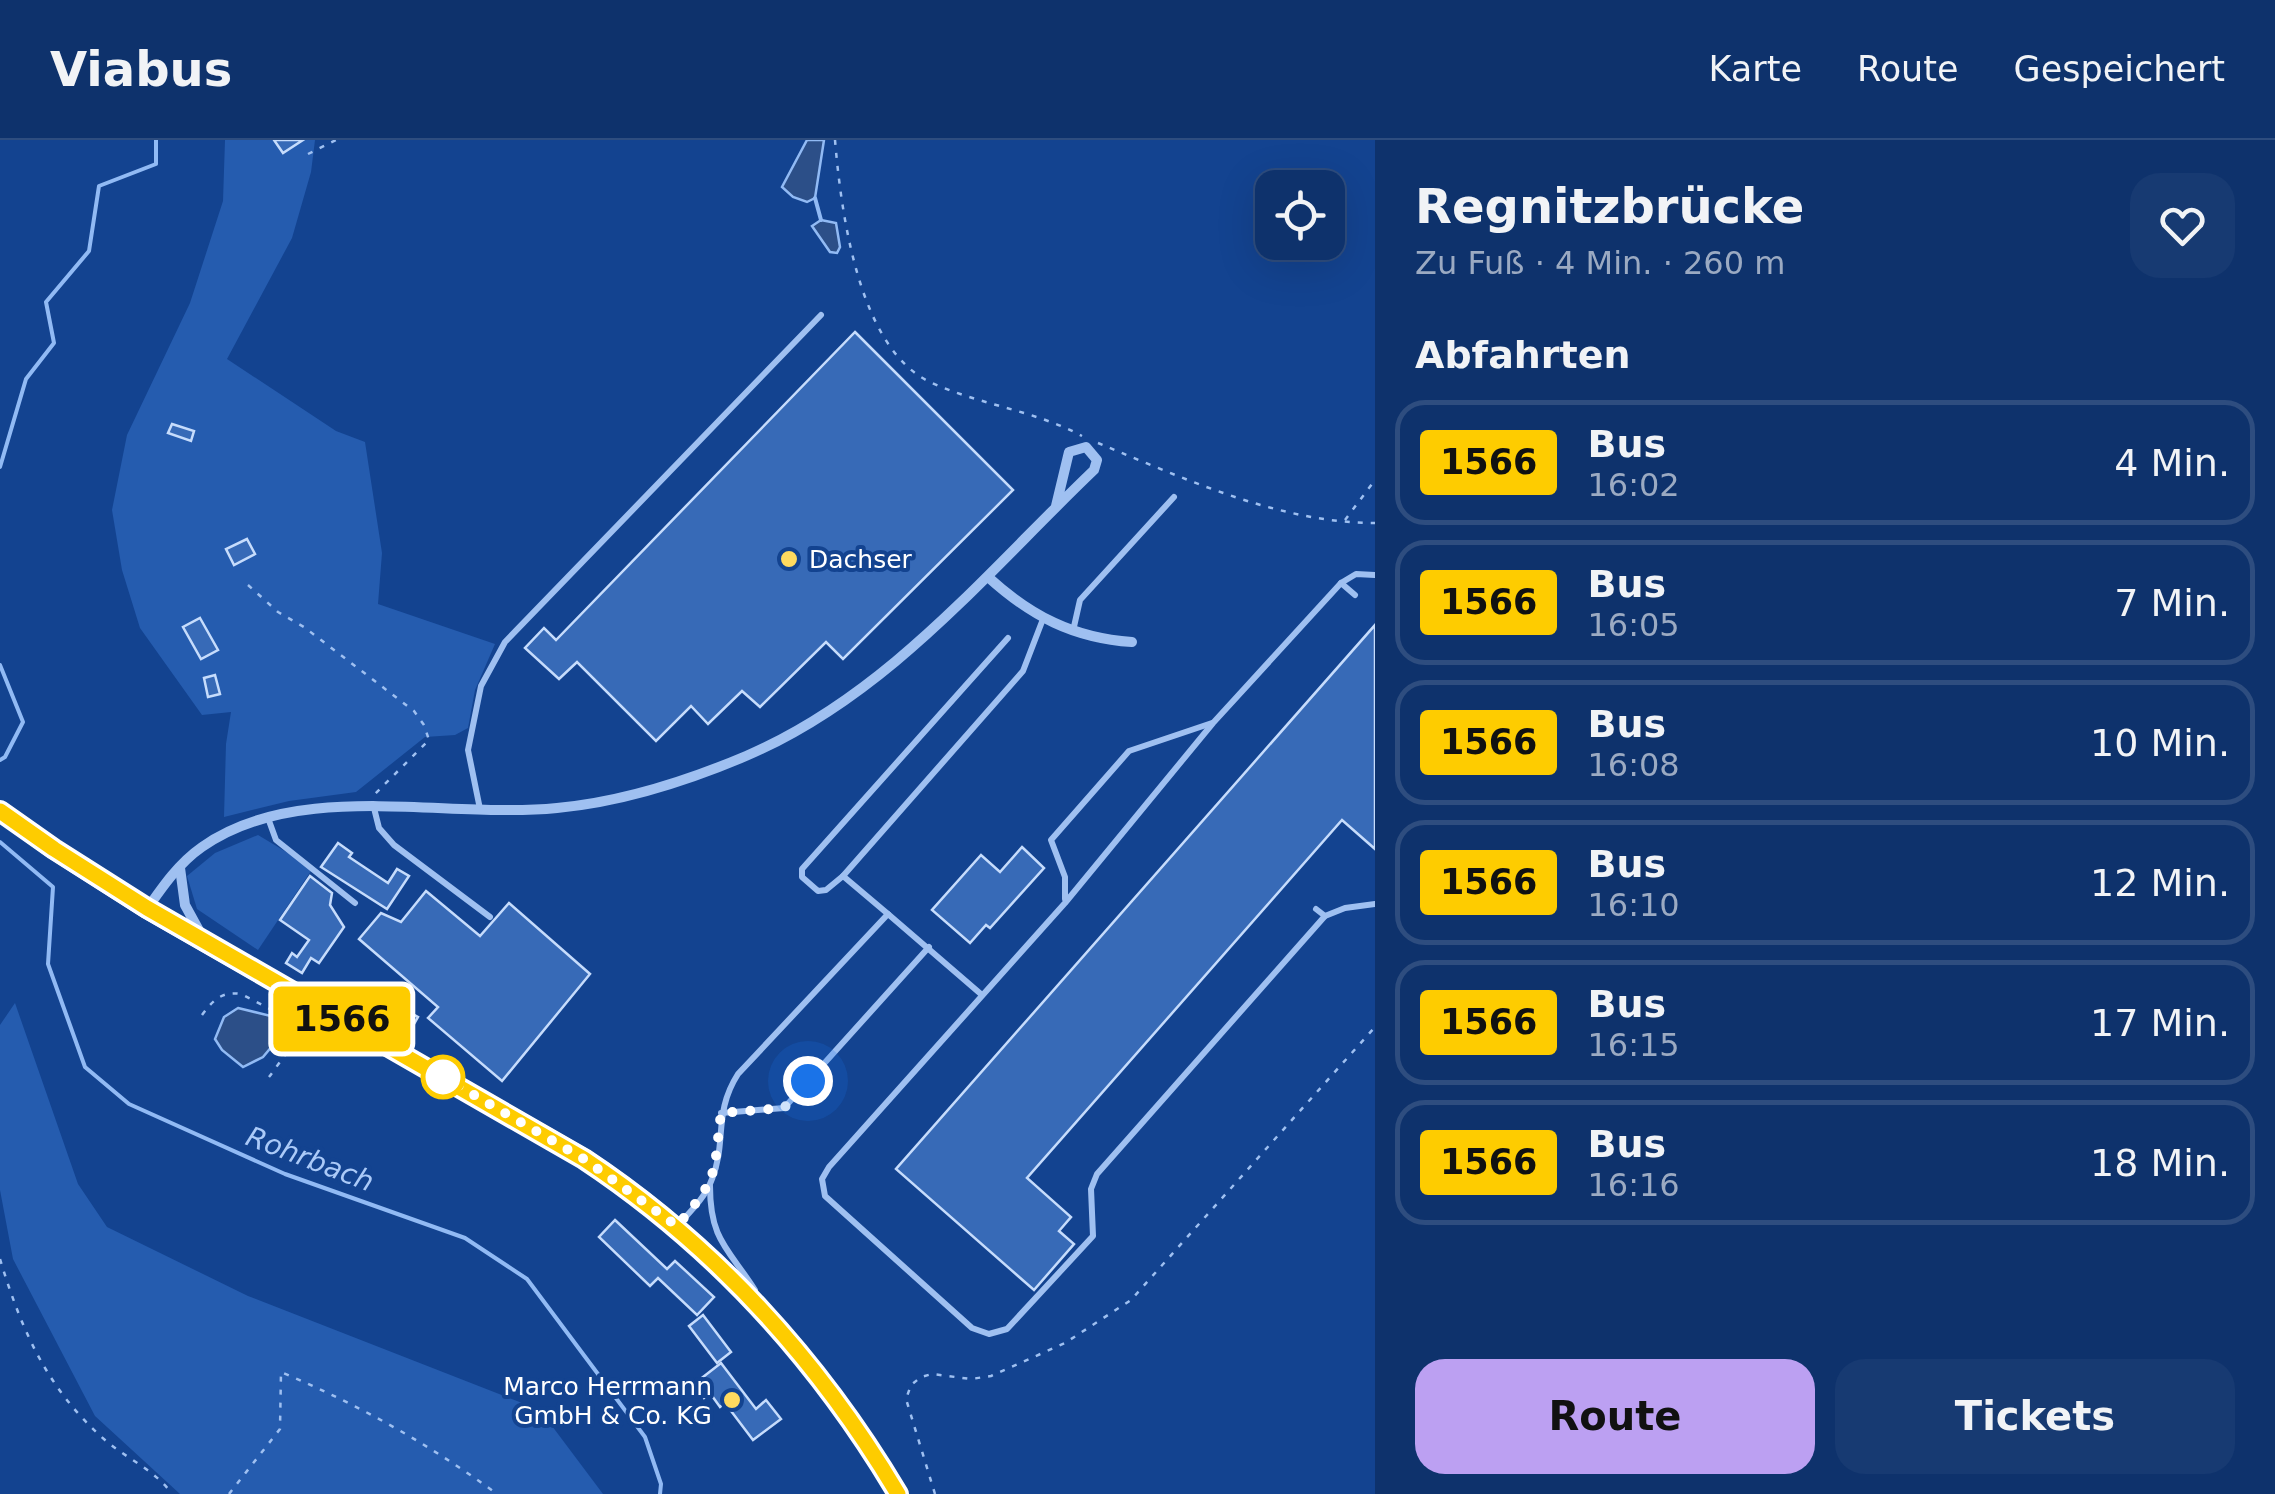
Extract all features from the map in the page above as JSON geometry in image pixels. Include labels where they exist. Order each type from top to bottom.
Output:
[{"type":"main road","points":[[0,811],[147,908],[584,1159],[677,1226],[767,1314],[832,1394],[898,1494]]},
{"type":"street","points":[[147,908],[180,867],[220,836],[268,818],[326,808],[559,808],[681,781],[750,754],[817,719],[856,693],[925,637],[988,576],[1097,465],[1095,455],[1086,448],[1069,452],[1056,506]]},
{"type":"street","points":[[988,576],[1044,620],[1073,632],[1132,642]]},
{"type":"street","points":[[180,867],[185,905],[206,942]]},
{"type":"lane","points":[[480,811],[468,750],[481,686],[505,642],[821,316]]},
{"type":"lane","points":[[1073,632],[1080,600],[1174,497]]},
{"type":"lane","points":[[1375,575],[1356,574],[1341,583],[1213,723],[1065,902],[829,1167],[822,1185],[829,1201],[972,1328],[989,1334],[1015,1324],[1089,1242],[1094,1228],[1091,1189],[1097,1174],[1325,916],[1345,908],[1375,904]]},
{"type":"lane","points":[[1341,583],[1355,595]]},
{"type":"lane","points":[[1008,638],[802,869],[802,877],[818,891],[826,890],[843,876],[1023,670],[1044,620]]},
{"type":"lane","points":[[1065,902],[1065,877],[1051,840],[1129,751],[1213,723]]},
{"type":"lane","points":[[368,808],[394,845],[490,917]]},
{"type":"lane","points":[[268,818],[276,840],[355,903]]},
{"type":"lane","points":[[843,876],[982,995]]},
{"type":"lane","points":[[1316,909],[1325,916]]},
{"type":"lane","points":[[677,1226],[710,1184],[717,1164],[721,1113],[726,1094],[738,1074],[888,914]]},
{"type":"lane","points":[[721,1113],[784,1108],[929,947]]},
{"type":"lane","points":[[710,1184],[710,1207],[717,1236],[767,1314]]},
{"type":"path","points":[[308,154],[336,140]]},
{"type":"path","points":[[835,140],[842,198],[862,288],[870,313],[888,345],[902,362],[930,382],[1040,416],[1083,436],[1069,452]]},
{"type":"path","points":[[1097,442],[1226,493],[1319,519],[1375,523]]},
{"type":"path","points":[[1344,521],[1375,480]]},
{"type":"path","points":[[248,586],[414,712],[424,725],[428,740],[368,808]]},
{"type":"path","points":[[202,1015],[220,996],[230,992],[309,1029]]},
{"type":"path","points":[[269,1077],[309,1029],[339,1017]]},
{"type":"path","points":[[935,1494],[906,1399],[911,1385],[932,1374],[972,1379],[991,1376],[1065,1343],[1131,1300],[1375,1028]]},
{"type":"path","points":[[0,1260],[21,1322],[54,1386],[82,1420],[157,1477],[172,1494]]},
{"type":"path","points":[[229,1494],[280,1429],[281,1372],[352,1402],[452,1461],[497,1494]]},
{"type":"shaded area","points":[[225,140],[315,140],[311,172],[292,238],[227,359],[336,431],[365,442],[382,553],[378,604],[495,644],[475,690],[468,728],[455,735],[425,737],[356,792],[289,801],[224,817],[231,712],[202,715],[140,628],[122,570],[112,510],[127,435],[190,303],[223,201]]},
{"type":"shaded area","points":[[807,140],[824,140],[815,198],[807,202],[782,187]]},
{"type":"shaded area","points":[[821,220],[836,223],[840,247],[837,253],[830,252],[812,226]]},
{"type":"shaded area","points":[[258,835],[313,868],[258,950],[197,909],[187,876],[215,853]]},
{"type":"shaded area","points":[[15,1003],[78,1184],[107,1227],[248,1296],[540,1410],[603,1494],[180,1494],[95,1416],[13,1259],[0,1190],[0,1025]]},
{"type":"shaded area","points":[[238,1008],[271,1016],[277,1027],[278,1039],[263,1057],[243,1067],[215,1039],[224,1017]]},
{"type":"building","points":[[274,140],[303,140],[283,153]]},
{"type":"building","name":"Dachser","points":[[855,332],[1013,490],[843,659],[826,642],[760,707],[742,691],[708,724],[691,706],[656,741],[577,662],[559,679],[525,648],[544,628],[556,640]]},
{"type":"building","points":[[172,424],[194,431],[191,441],[168,433]]},
{"type":"building","points":[[247,539],[255,554],[234,565],[226,549]]},
{"type":"building","points":[[200,618],[218,650],[201,659],[183,627]]},
{"type":"building","points":[[1375,625],[1375,849],[1342,820],[1027,1178],[1071,1217],[1059,1231],[1074,1244],[1034,1290],[896,1169]]},
{"type":"building","points":[[215,675],[220,694],[208,697],[204,678]]},
{"type":"building","points":[[338,843],[352,853],[349,857],[388,883],[397,869],[409,876],[387,909],[321,867]]},
{"type":"building","points":[[1022,847],[1044,868],[990,928],[986,925],[970,943],[932,910],[981,855],[1000,872]]},
{"type":"building","points":[[310,876],[332,893],[330,905],[344,927],[319,963],[311,958],[302,973],[286,963],[292,953],[297,957],[309,940],[280,920]]},
{"type":"building","points":[[426,891],[480,936],[509,903],[590,974],[502,1081],[428,1018],[438,1007],[359,939],[381,913],[401,922]]},
{"type":"building","points":[[400,1007],[418,1017],[410,1031],[393,1021]]},
{"type":"building","points":[[615,1220],[667,1269],[675,1261],[714,1297],[697,1315],[658,1278],[650,1286],[599,1237]]},
{"type":"building","points":[[703,1315],[731,1352],[717,1363],[689,1326]]},
{"type":"building","points":[[721,1363],[756,1409],[766,1400],[781,1419],[753,1440],[725,1403],[720,1407],[710,1393],[704,1398],[694,1384]]},
{"type":"waterway","points":[[0,467],[26,379],[54,343],[46,302],[89,251],[99,186],[156,164],[156,140]]},
{"type":"waterway","points":[[815,198],[821,220]]},
{"type":"waterway","points":[[0,665],[23,722],[0,760]]},
{"type":"waterway","name":"Rohrbach","points":[[0,842],[53,887],[48,964],[85,1067],[129,1104],[285,1174],[465,1238],[527,1279],[645,1437],[661,1484],[660,1494]]},
{"type":"bus line","name":"1566","points":[[0,811],[147,908],[584,1159],[651,1205],[703,1249],[767,1314],[840,1406],[898,1494]]},
{"type":"place","name":"Dachser","points":[[789,559]]},
{"type":"place","name":"Marco Herrmann GmbH & Co. KG","points":[[732,1400]]},
{"type":"route","points":[[443,1077],[584,1159],[677,1226],[714,1176],[721,1113],[784,1108],[808,1081]]}]
